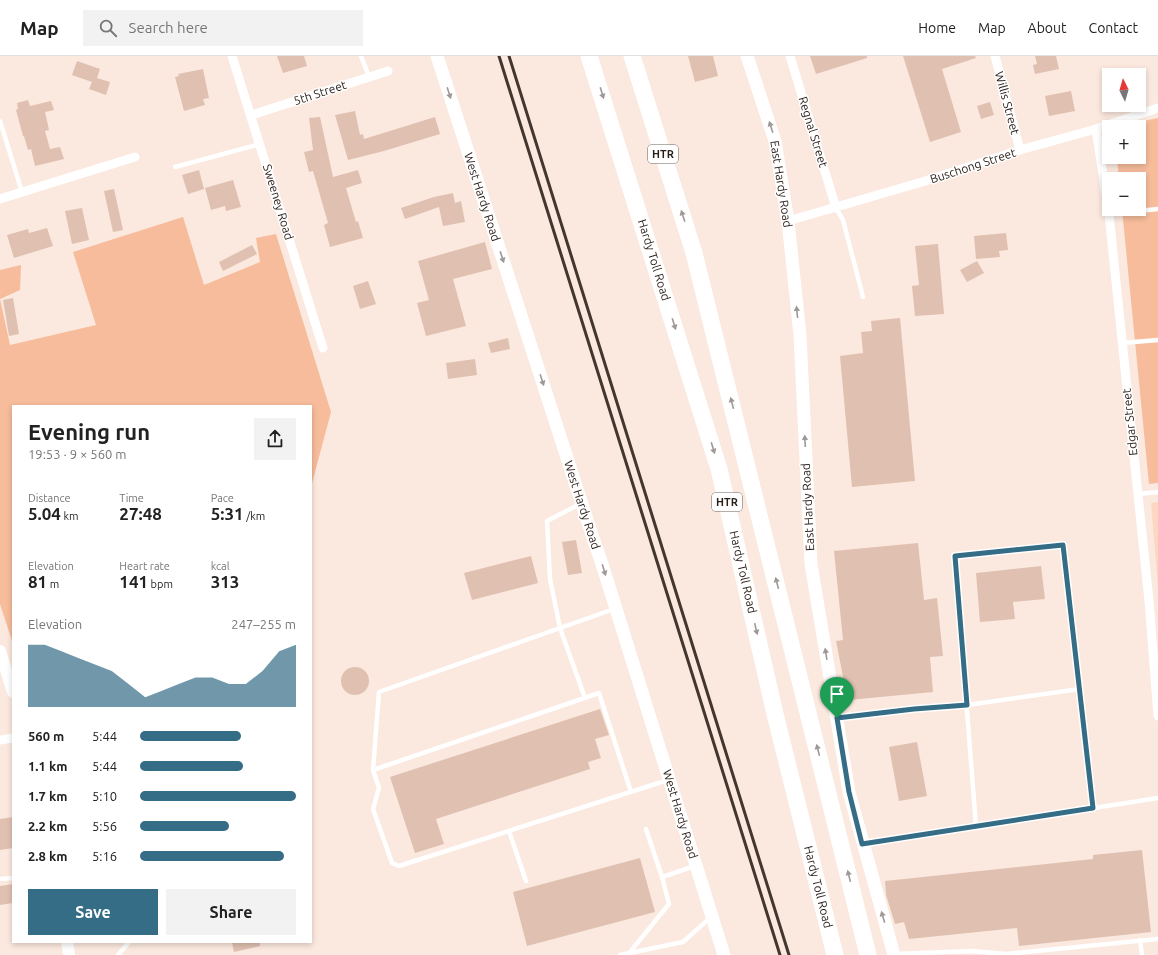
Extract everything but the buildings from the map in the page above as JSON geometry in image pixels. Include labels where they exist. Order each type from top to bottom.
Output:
[{"type":"highway","name":"Hardy Toll Road","points":[[589,56],[720,469],[775,714],[836,955]]},
{"type":"highway","name":"HTR","points":[[632,56],[694,253],[868,955]]},
{"type":"main road","name":"West Hardy Road","points":[[437,56],[616,608],[724,955]]},
{"type":"main road","name":"East Hardy Road","points":[[747,56],[775,141],[788,221],[800,335],[811,564],[849,792],[862,844],[894,955]]},
{"type":"street","name":"Sweeney Road","points":[[232,56],[252,115],[323,348]]},
{"type":"street","name":"Regnal Street","points":[[790,56],[836,208]]},
{"type":"street","name":"Willis Street","points":[[995,56],[1020,150]]},
{"type":"street","name":"5th Street","points":[[252,115],[388,71]]},
{"type":"street","name":"Buschong Street","points":[[788,221],[922,182],[1020,150],[1096,129],[1158,108]]},
{"type":"street","name":"Edgar Street","points":[[1096,129],[1103,172]]},
{"type":"street","points":[[0,199],[135,157]]},
{"type":"street","name":"Edgar Street","points":[[1109,216],[1149,601],[1158,716]]},
{"type":"street","points":[[0,651],[12,689]]},
{"type":"street","points":[[0,740],[12,738]]},
{"type":"street","points":[[67,943],[69,955]]},
{"type":"lane","points":[[361,56],[369,77]]},
{"type":"lane","points":[[0,122],[22,192]]},
{"type":"lane","points":[[175,168],[260,144]]},
{"type":"lane","points":[[836,208],[844,220],[864,297]]},
{"type":"lane","points":[[1146,210],[1158,209]]},
{"type":"lane","points":[[1122,343],[1158,340]]},
{"type":"lane","points":[[1138,494],[1158,492]]},
{"type":"lane","points":[[582,503],[547,521],[550,579],[560,628],[584,698]]},
{"type":"lane","points":[[976,826],[955,556],[1063,545],[1093,808]]},
{"type":"lane","points":[[616,608],[379,692],[373,770],[379,788],[373,809],[392,863],[398,866],[670,780]]},
{"type":"lane","points":[[837,718],[914,709],[967,705],[1080,689]]},
{"type":"lane","points":[[373,770],[599,693],[631,792]]},
{"type":"lane","points":[[862,844],[1158,798]]},
{"type":"lane","points":[[630,952],[669,904],[662,877],[646,829]]},
{"type":"lane","points":[[509,831],[526,881]]},
{"type":"lane","points":[[662,877],[696,865]]},
{"type":"lane","points":[[0,879],[12,878]]},
{"type":"lane","points":[[620,955],[683,942],[712,916]]},
{"type":"lane","points":[[894,955],[972,951],[1006,954],[1158,938]]},
{"type":"lane","points":[[1140,940],[1142,955]]},
{"type":"lane","points":[[118,955],[127,943]]},
{"type":"shaded area","points":[[1158,118],[1158,483],[1149,484],[1123,216],[1146,216],[1146,172],[1118,172],[1118,164],[1146,164],[1146,120]]},
{"type":"shaded area","points":[[183,217],[204,285],[260,262],[256,238],[276,234],[331,412],[312,483],[312,405],[12,405],[12,641],[0,604],[0,299],[10,345],[96,325],[73,252]]},
{"type":"shaded area","points":[[21,265],[20,290],[0,299],[0,270]]},
{"type":"shaded area","points":[[1158,502],[1158,587],[1151,503]]},
{"type":"railway","points":[[499,56],[780,955]]},
{"type":"railway","points":[[509,56],[789,955]]},
{"type":"route","points":[[1063,545],[1093,808],[862,844],[849,792],[837,718],[914,709],[967,705],[955,556],[1063,545]]}]
